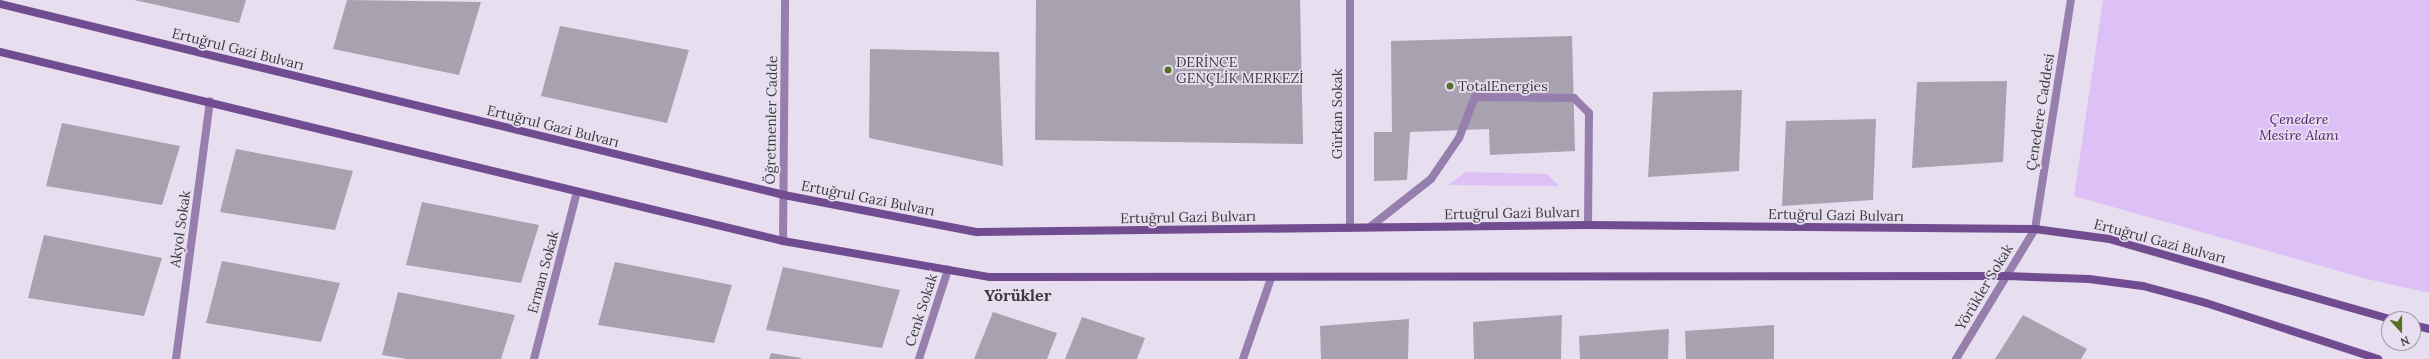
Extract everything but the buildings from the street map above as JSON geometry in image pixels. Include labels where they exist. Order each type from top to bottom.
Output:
[{"type":"main road","name":"Ertuğrul Gazi Bulvarı","points":[[0,4],[784,195],[977,232],[1588,225],[2035,229],[2109,239],[2381,316]]},
{"type":"main road","points":[[0,52],[210,101],[577,192],[783,241],[990,278],[2006,276],[2089,279],[2143,286],[2206,303],[2378,359]]},
{"type":"street","name":"Öğretmenler Cadde","points":[[783,241],[785,0]]},
{"type":"street","name":"Gürkan Sokak","points":[[1350,0],[1350,228]]},
{"type":"street","name":"Çenedere Caddesi","points":[[2035,229],[2070,0]]},
{"type":"street","points":[[1370,227],[1431,179],[1459,138],[1475,96],[1574,98],[1589,113],[1588,225]]},
{"type":"street","name":"Akyol Sokak","points":[[176,359],[210,101]]},
{"type":"street","name":"Erman Sokak","points":[[534,359],[577,192]]},
{"type":"street","name":"Yörükler Sokak","points":[[1956,359],[2035,229]]},
{"type":"street","name":"Cenk Sokak","points":[[919,359],[948,270]]},
{"type":"street","points":[[1242,359],[1271,278]]},
{"type":"green space","name":"Çenedere Mesire Alanı","points":[[2103,0],[2429,0],[2429,293],[2367,279],[2074,196]]},
{"type":"green space","points":[[1466,172],[1547,174],[1559,186],[1448,185]]},
{"type":"place","name":"DERİNCE GENÇLİK MERKEZİ","points":[[1168,70]]},
{"type":"place","name":"TotalEnergies","points":[[1450,86]]},
{"type":"district","name":"Yörükler","points":[[1018,295]]}]
